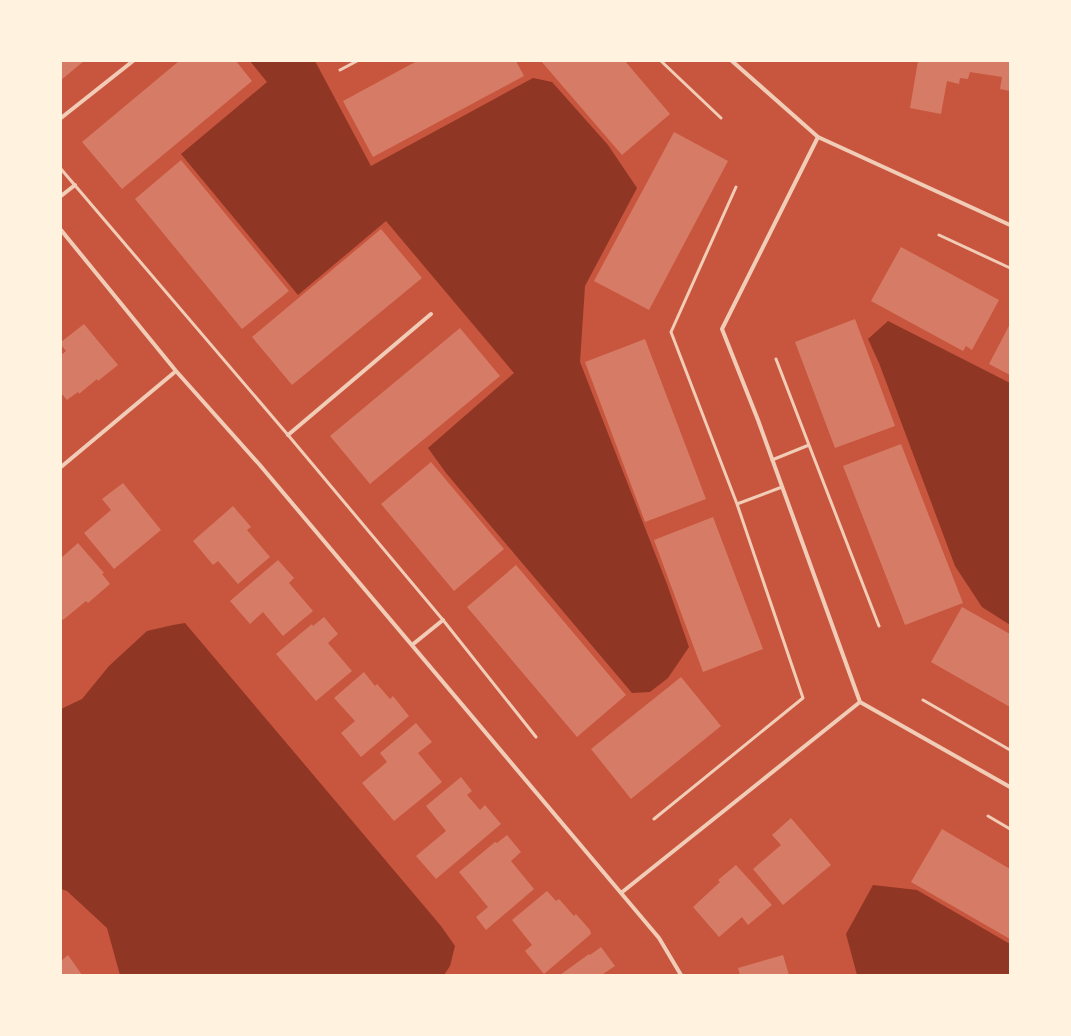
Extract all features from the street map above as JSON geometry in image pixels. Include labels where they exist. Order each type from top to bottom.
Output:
[{"type":"street","points":[[61,118],[133,61]]},
{"type":"street","points":[[732,61],[818,137],[1010,224]]},
{"type":"street","points":[[818,137],[722,329],[758,420],[860,702],[1010,787]]},
{"type":"street","points":[[61,196],[75,185]]},
{"type":"street","points":[[61,230],[176,371],[259,464],[659,938],[681,975]]},
{"type":"street","points":[[288,435],[431,314]]},
{"type":"street","points":[[61,467],[176,371]]},
{"type":"street","points":[[412,645],[443,620]]},
{"type":"street","points":[[620,892],[860,702]]},
{"type":"lane","points":[[340,70],[357,61]]},
{"type":"lane","points":[[661,61],[721,118]]},
{"type":"lane","points":[[61,168],[443,620],[536,737]]},
{"type":"lane","points":[[654,819],[803,698],[737,504],[671,332],[736,187]]},
{"type":"lane","points":[[939,235],[1010,268]]},
{"type":"lane","points":[[776,359],[879,626]]},
{"type":"lane","points":[[772,460],[809,445]]},
{"type":"lane","points":[[737,504],[782,487]]},
{"type":"lane","points":[[923,700],[1010,750]]},
{"type":"lane","points":[[988,816],[1010,829]]},
{"type":"shaded area","points":[[250,61],[315,61],[371,166],[533,78],[552,82],[608,145],[637,188],[585,286],[580,362],[667,584],[689,647],[668,678],[650,692],[632,693],[446,473],[428,448],[514,373],[386,221],[298,295],[181,154],[267,82]]},
{"type":"shaded area","points":[[888,321],[1010,383],[1010,625],[982,607],[955,566],[879,363],[868,339]]},
{"type":"shaded area","points":[[185,623],[441,926],[455,946],[450,966],[444,975],[120,975],[107,928],[67,891],[61,889],[61,709],[82,699],[109,666],[147,631]]},
{"type":"shaded area","points":[[873,885],[917,890],[1010,944],[1010,975],[857,975],[846,934]]},
{"type":"building","points":[[61,61],[84,61],[61,80]]},
{"type":"building","points":[[179,61],[236,61],[252,81],[122,189],[82,142]]},
{"type":"building","points":[[417,61],[516,61],[524,76],[373,157],[343,101]]},
{"type":"building","points":[[541,61],[625,61],[670,114],[622,155]]},
{"type":"building","points":[[918,61],[1010,61],[1010,91],[1000,89],[1002,77],[970,72],[968,79],[960,78],[959,84],[947,81],[941,114],[910,108]]},
{"type":"building","points":[[674,132],[728,161],[649,310],[594,281]]},
{"type":"building","points":[[181,160],[289,291],[242,329],[135,199]]},
{"type":"building","points":[[381,229],[422,278],[292,385],[252,337]]},
{"type":"building","points":[[901,247],[999,300],[972,350],[966,346],[963,351],[871,301]]},
{"type":"building","points":[[855,319],[895,426],[835,448],[795,342]]},
{"type":"building","points":[[84,324],[118,365],[98,381],[97,379],[79,394],[78,392],[67,400],[61,393],[61,355],[66,351],[61,345],[61,342]]},
{"type":"building","points":[[1010,324],[1010,375],[989,364]]},
{"type":"building","points":[[460,328],[500,376],[370,484],[330,436]]},
{"type":"building","points":[[645,339],[706,499],[645,522],[585,362]]},
{"type":"building","points":[[901,444],[963,603],[905,625],[843,466]]},
{"type":"building","points":[[431,462],[504,549],[454,591],[381,504]]},
{"type":"building","points":[[123,483],[161,530],[114,569],[84,533],[111,510],[102,499]]},
{"type":"building","points":[[233,506],[251,527],[247,530],[270,557],[238,584],[218,561],[213,565],[193,541]]},
{"type":"building","points":[[713,517],[763,649],[703,672],[654,540]]},
{"type":"building","points":[[78,543],[104,573],[102,574],[110,584],[88,603],[86,601],[63,620],[61,618],[61,558]]},
{"type":"building","points":[[278,560],[294,578],[289,583],[313,611],[283,636],[263,612],[250,624],[230,601]]},
{"type":"building","points":[[516,565],[626,695],[577,737],[467,607]]},
{"type":"building","points":[[962,607],[1010,634],[1010,707],[931,662]]},
{"type":"building","points":[[324,617],[338,634],[328,643],[352,671],[316,701],[276,654],[312,624],[313,626]]},
{"type":"building","points":[[364,672],[375,686],[377,684],[390,699],[393,696],[409,716],[361,757],[341,733],[355,721],[334,698]]},
{"type":"building","points":[[681,677],[721,726],[631,799],[591,749]]},
{"type":"building","points":[[416,723],[432,742],[418,753],[442,782],[394,821],[362,783],[387,762],[380,753]]},
{"type":"building","points":[[461,777],[472,791],[467,795],[480,810],[485,805],[501,824],[436,879],[416,856],[446,831],[426,806]]},
{"type":"building","points":[[791,818],[831,865],[783,905],[753,869],[781,845],[772,835]]},
{"type":"building","points":[[942,829],[1010,869],[1010,939],[911,882]]},
{"type":"building","points":[[507,835],[521,852],[511,861],[534,889],[486,930],[476,917],[488,907],[459,872],[495,842],[497,843]]},
{"type":"building","points":[[736,865],[772,905],[748,925],[742,917],[719,937],[693,907],[720,882],[718,880]]},
{"type":"building","points":[[547,891],[556,901],[559,899],[574,916],[576,914],[590,930],[591,934],[544,974],[525,951],[532,945],[512,920]]},
{"type":"building","points":[[601,947],[615,966],[603,974],[604,975],[560,975],[589,954],[590,955]]},
{"type":"building","points":[[68,955],[82,975],[61,975],[61,961]]},
{"type":"building","points":[[783,955],[789,975],[740,975],[738,968]]}]
